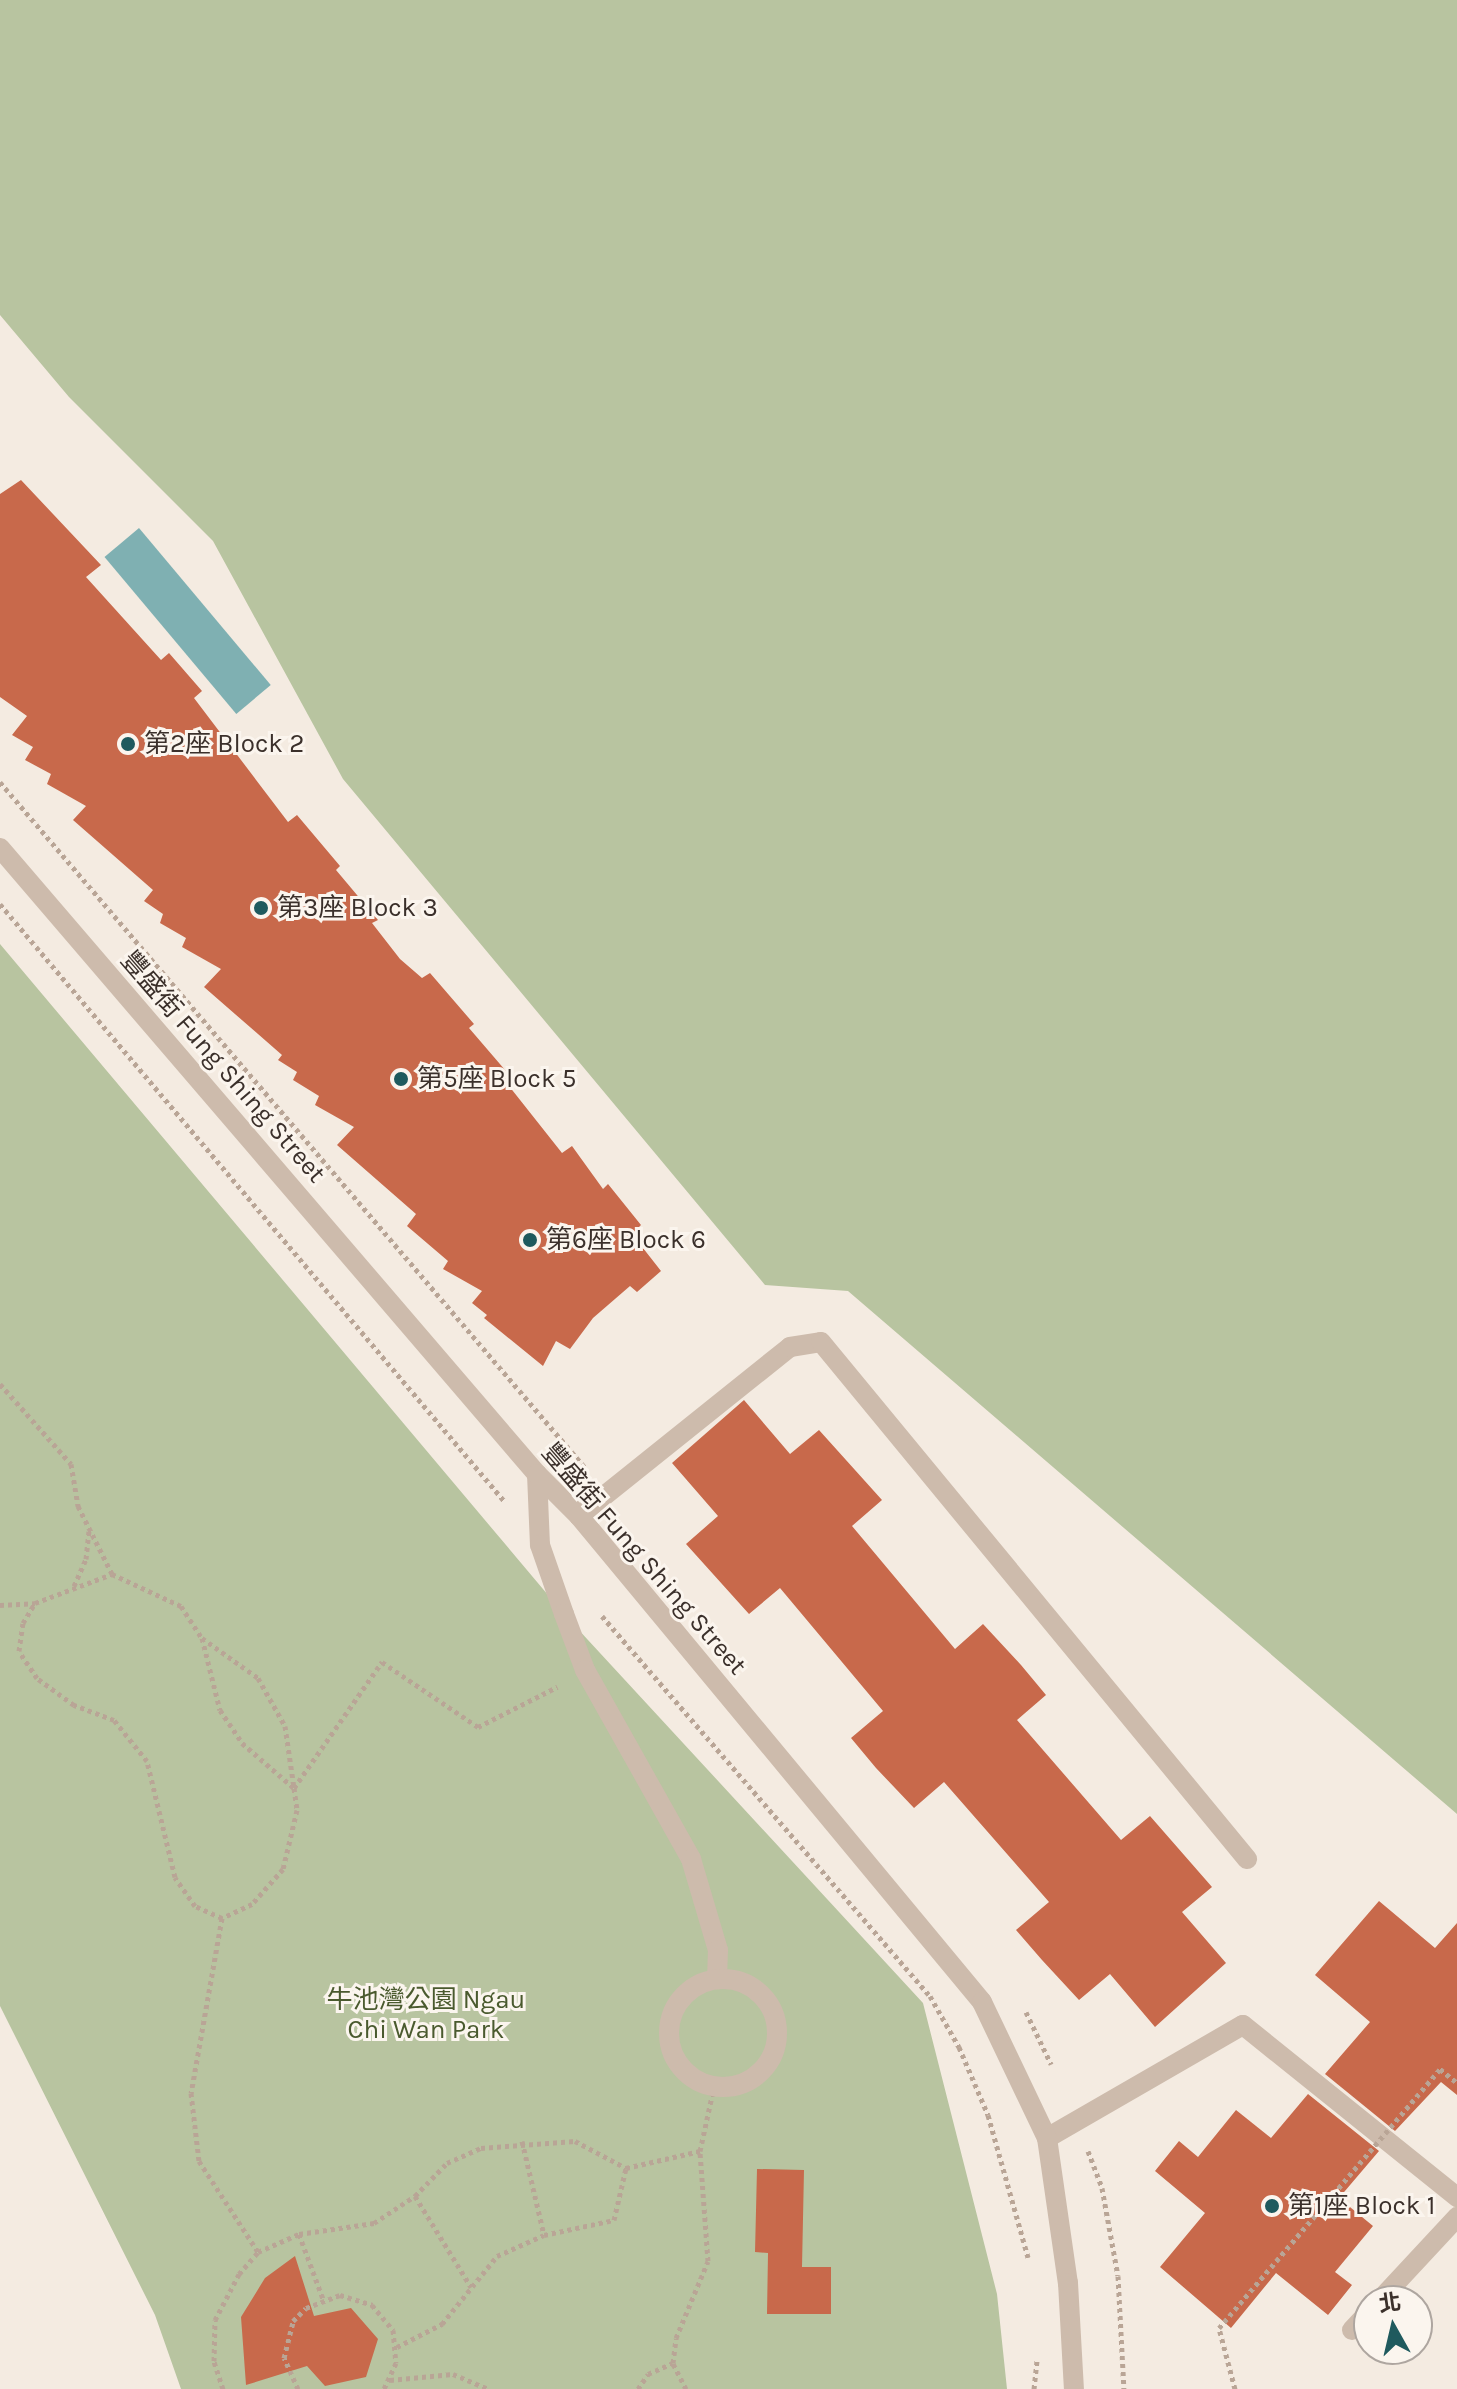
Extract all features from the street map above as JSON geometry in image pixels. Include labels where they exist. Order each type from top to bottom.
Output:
[{"type":"street","name":"豐盛街 Fung Shing Street","points":[[0,848],[537,1474],[579,1516],[982,2002],[1047,2138],[1068,2283],[1074,2389]]},
{"type":"street","points":[[579,1516],[790,1347],[821,1342],[1247,1859]]},
{"type":"street","points":[[537,1474],[540,1545],[564,1614],[585,1670],[691,1859],[718,1950],[717,1979]]},
{"type":"street","points":[[717,1979],[753,1988],[767,2000],[778,2035],[764,2069],[750,2081],[714,2087],[697,2081],[673,2057],[669,2023],[686,1994],[717,1979]]},
{"type":"street","points":[[1047,2138],[1243,2025],[1457,2197]]},
{"type":"street","points":[[1394,2285],[1457,2217]]},
{"type":"path","points":[[0,1384],[71,1464],[78,1506],[112,1574],[181,1606],[202,1638],[220,1710],[242,1743],[294,1788]]},
{"type":"path","points":[[73,1586],[86,1559],[89,1531]]},
{"type":"path","points":[[0,1605],[35,1603],[73,1586],[112,1574]]},
{"type":"path","points":[[35,1603],[23,1623],[19,1651],[37,1678],[74,1705],[114,1720],[147,1761],[175,1877],[195,1906],[222,1918],[252,1904],[283,1869],[297,1810],[285,1726],[258,1678],[202,1638]]},
{"type":"path","points":[[294,1788],[382,1662],[478,1727],[561,1685]]},
{"type":"path","points":[[222,1918],[191,2093],[199,2161],[258,2252]]},
{"type":"path","points":[[1235,2389],[1219,2328],[1440,2069],[1457,2083]]},
{"type":"path","points":[[686,2389],[673,2363],[676,2338],[708,2261],[700,2151],[714,2087]]},
{"type":"path","points":[[223,2389],[214,2361],[215,2320],[239,2274],[258,2252],[299,2234],[374,2223],[415,2196],[447,2163],[481,2148],[522,2141],[575,2141],[626,2168],[700,2151]]},
{"type":"path","points":[[522,2141],[544,2235]]},
{"type":"path","points":[[397,2347],[442,2324],[497,2256],[544,2235],[614,2220],[626,2168]]},
{"type":"path","points":[[415,2196],[472,2287]]},
{"type":"path","points":[[299,2234],[323,2299]]},
{"type":"path","points":[[298,2389],[284,2358],[285,2339],[293,2321],[323,2299],[340,2295],[372,2305],[393,2330],[397,2347],[390,2380],[384,2389]]},
{"type":"path","points":[[638,2389],[648,2374],[673,2363]]},
{"type":"path","points":[[390,2380],[453,2374],[488,2389]]},
{"type":"green space","points":[[0,0],[1457,0],[1457,1814],[848,1291],[765,1285],[343,779],[213,541],[69,397],[0,315]]},
{"type":"green space","name":"牛池灣公園 Ngau Chi Wan Park","points":[[0,944],[564,1614],[923,2003],[997,2294],[1007,2389],[181,2389],[155,2315],[0,2006]]},
{"type":"water","points":[[139,528],[271,685],[236,714],[105,557]]},
{"type":"building","points":[[21,480],[101,565],[86,577],[161,660],[169,653],[202,691],[194,698],[288,822],[297,815],[340,866],[336,870],[378,920],[372,923],[400,959],[422,978],[430,973],[474,1024],[469,1028],[511,1077],[505,1081],[562,1153],[572,1146],[603,1189],[608,1184],[641,1225],[632,1234],[661,1271],[637,1292],[630,1286],[593,1318],[570,1349],[556,1341],[543,1366],[484,1318],[487,1315],[472,1303],[482,1291],[443,1269],[448,1261],[407,1226],[416,1214],[337,1145],[354,1127],[315,1105],[319,1096],[293,1080],[297,1072],[278,1060],[282,1055],[204,987],[221,969],[182,947],[186,938],[160,923],[163,914],[144,901],[153,890],[73,820],[86,806],[47,784],[51,774],[25,760],[33,747],[12,735],[27,716],[0,697],[0,494]]},
{"type":"building","points":[[744,1400],[790,1454],[819,1430],[882,1500],[852,1526],[955,1649],[983,1624],[1046,1695],[1017,1720],[1121,1840],[1150,1816],[1212,1887],[1182,1912],[1226,1963],[1155,2027],[1110,1974],[1079,2000],[1016,1930],[1049,1902],[944,1782],[914,1808],[876,1768],[851,1738],[883,1711],[780,1588],[749,1614],[686,1544],[718,1516],[672,1463]]},
{"type":"building","points":[[1379,1901],[1435,1948],[1457,1923],[1457,2095],[1441,2082],[1395,2131],[1325,2074],[1370,2022],[1315,1975]]},
{"type":"building","name":"第1座 Block 1","points":[[1308,2094],[1379,2151],[1339,2198],[1373,2226],[1335,2272],[1352,2285],[1328,2315],[1276,2273],[1231,2328],[1160,2267],[1205,2213],[1155,2171],[1179,2141],[1198,2157],[1236,2110],[1271,2138]]},
{"type":"building","points":[[757,2169],[804,2170],[802,2267],[831,2267],[831,2314],[767,2314],[768,2253],[755,2252]]},
{"type":"building","points":[[295,2256],[314,2316],[351,2308],[378,2339],[366,2377],[325,2386],[307,2366],[246,2385],[241,2317],[265,2278]]},
{"type":"place","name":"第2座 Block 2","points":[[128,744]]},
{"type":"place","name":"第3座 Block 3","points":[[261,908]]},
{"type":"place","name":"第5座 Block 5","points":[[401,1079]]},
{"type":"place","name":"第6座 Block 6","points":[[530,1240]]},
{"type":"place","name":"第1座 Block 1","points":[[1272,2206]]}]
